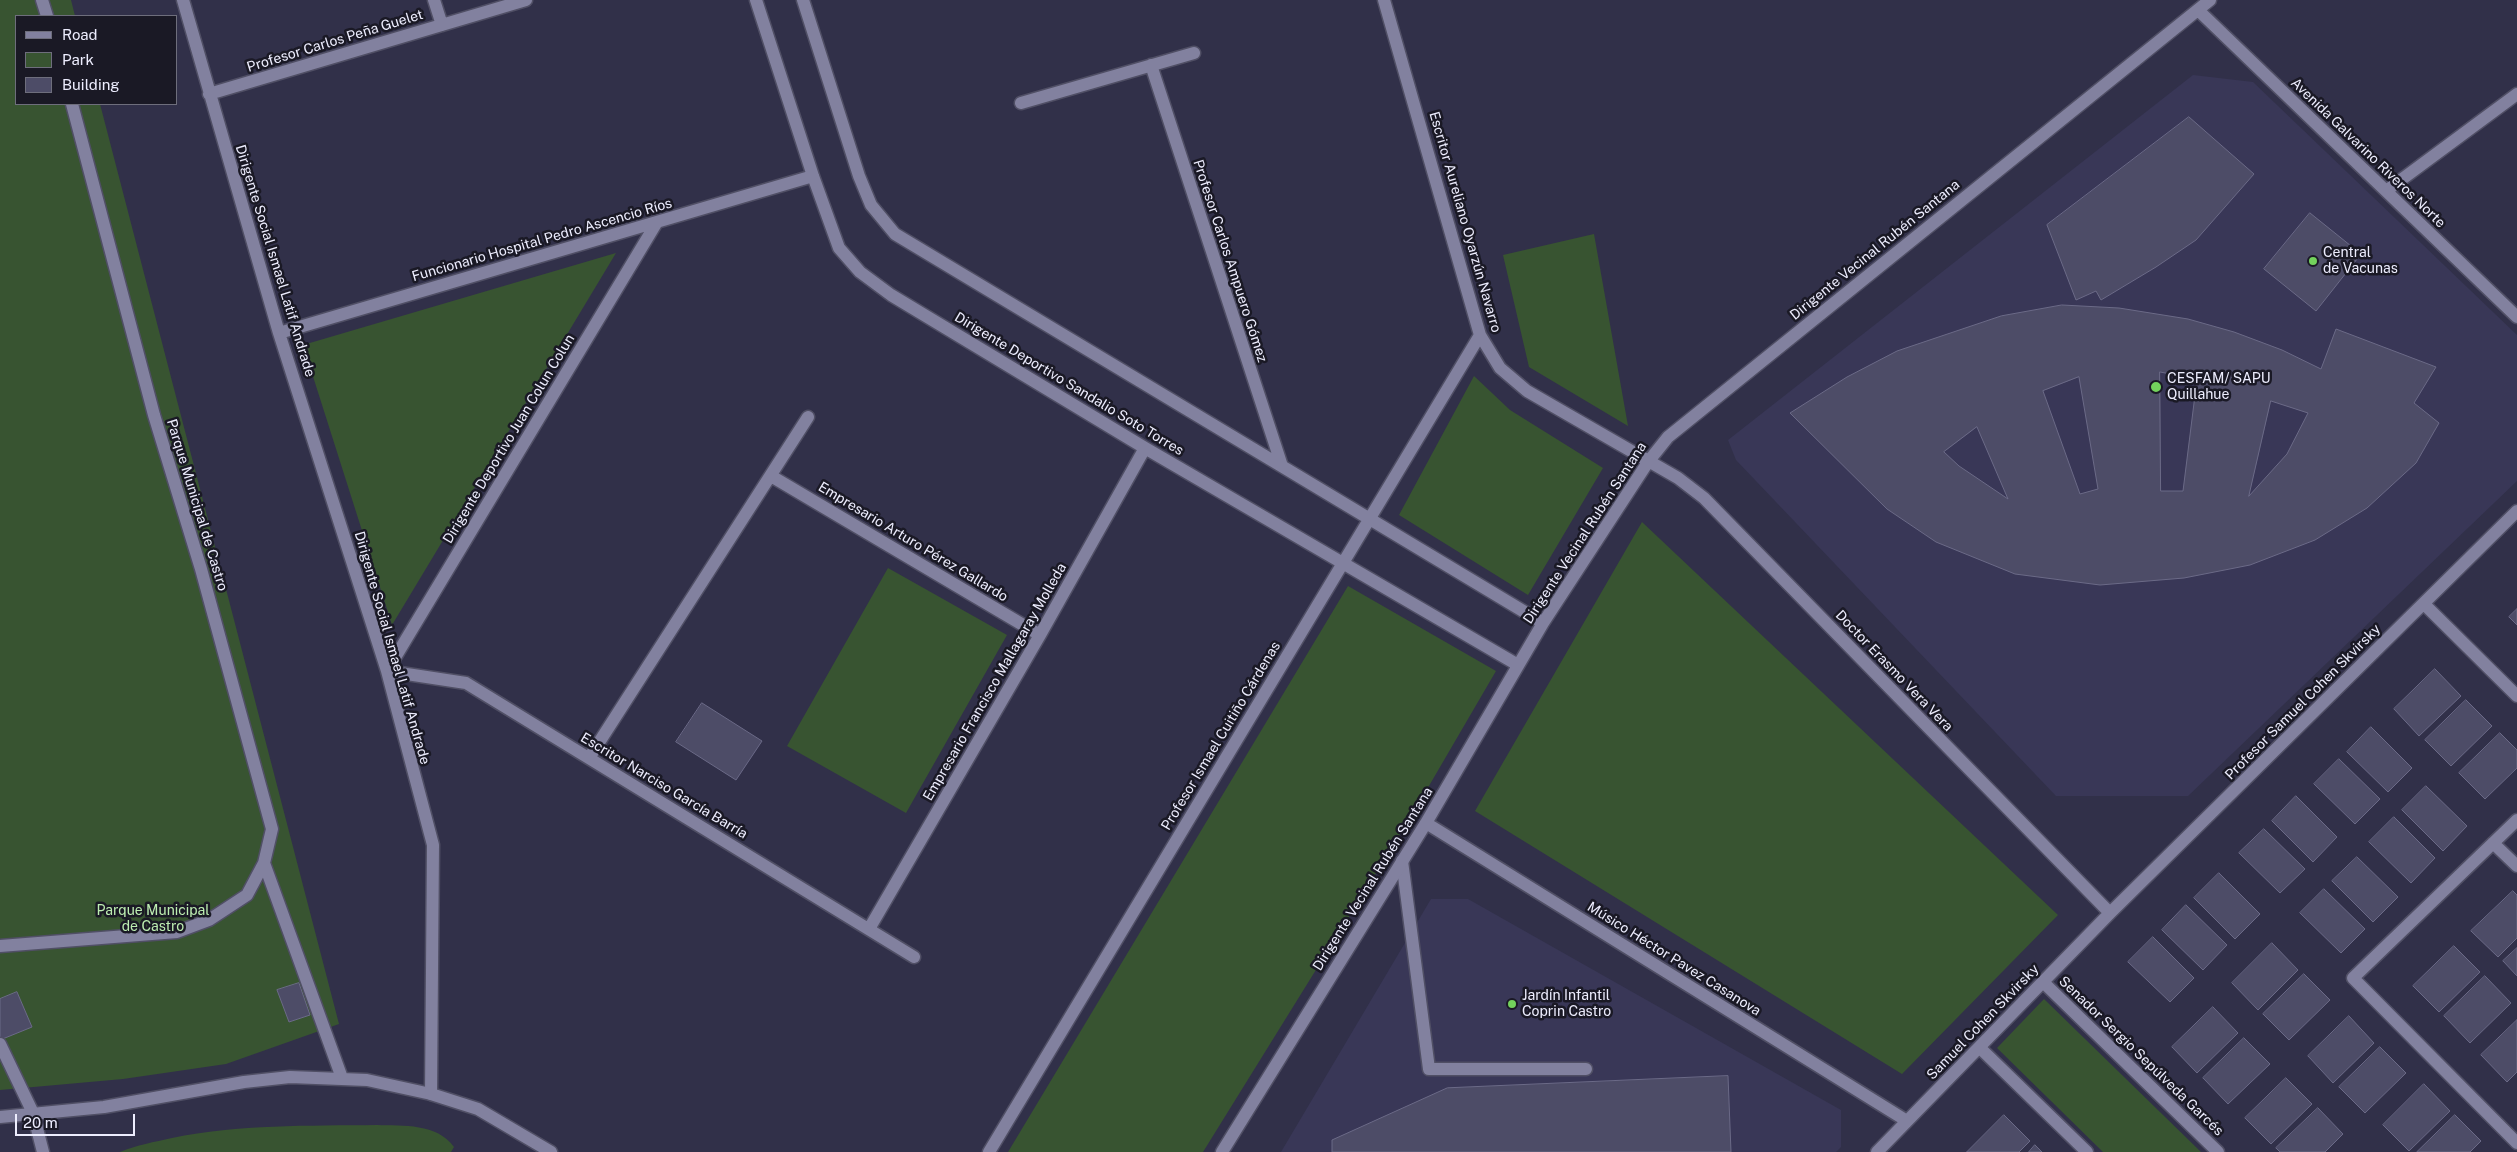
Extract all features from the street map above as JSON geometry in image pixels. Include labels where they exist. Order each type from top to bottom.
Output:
[{"type":"street","points":[[42,0],[47,15]]},
{"type":"street","name":"Dirigente Social Ismael Latif Andrade","points":[[183,0],[279,333],[387,672],[433,845],[431,1094]]},
{"type":"street","points":[[434,0],[442,25]]},
{"type":"street","name":"Profesor Carlos Peña Guelet","points":[[210,94],[526,0]]},
{"type":"street","name":"Dirigente Deportivo Sandalio Soto Torres","points":[[756,0],[813,176],[839,248],[860,272],[891,294],[1145,448],[1518,665]]},
{"type":"street","points":[[802,0],[859,176],[871,205],[895,234],[1543,623]]},
{"type":"street","name":"Escritor Aureliano Oyarzún Navarro","points":[[1384,0],[1480,335],[1500,368],[1527,391],[1648,462]]},
{"type":"street","name":"Dirigente Vecinal Rubén Santana","points":[[1222,1152],[1426,823],[1543,623],[1648,462],[1668,437],[2210,0]]},
{"type":"street","name":"Avenida Galvarino Riveros Norte","points":[[2198,10],[2517,317]]},
{"type":"street","points":[[1021,103],[1194,53]]},
{"type":"street","name":"Profesor Carlos Ampuero Gómez","points":[[1151,65],[1282,466]]},
{"type":"street","points":[[2386,191],[2517,94]]},
{"type":"street","name":"Parque Municipal de Castro","points":[[0,946],[177,932],[210,920],[247,895],[264,863],[272,828],[201,568],[154,415],[72,105]]},
{"type":"street","name":"Funcionario Hospital Pedro Ascencio Ríos","points":[[279,333],[813,176]]},
{"type":"street","name":"Dirigente Deportivo Juan Colun Colun","points":[[387,672],[657,222]]},
{"type":"street","name":"Profesor Ismael Cuitiño Cárdenas","points":[[989,1152],[1480,335]]},
{"type":"street","points":[[588,758],[808,417]]},
{"type":"street","name":"Empresario Francisco Mallagaray Molleda","points":[[869,929],[1040,635],[1145,448]]},
{"type":"street","name":"Doctor Erasmo Vera Vera","points":[[1648,462],[1678,478],[1704,498],[2110,913]]},
{"type":"street","name":"Empresario Arturo Pérez Gallardo","points":[[771,476],[1040,635]]},
{"type":"street","name":"Profesor Samuel Cohen Skvirsky","points":[[2110,913],[2517,511]]},
{"type":"street","points":[[2424,604],[2517,696]]},
{"type":"street","name":"Escritor Narciso García Barría","points":[[387,672],[466,683],[914,957]]},
{"type":"street","points":[[2517,820],[2353,978],[2517,1143]]},
{"type":"street","name":"Músico Héctor Pavez Casanova","points":[[1426,823],[1907,1120]]},
{"type":"street","points":[[2493,842],[2517,866]]},
{"type":"street","points":[[1402,861],[1429,1069],[1586,1069]]},
{"type":"street","points":[[264,863],[342,1078]]},
{"type":"street","name":"Samuel Cohen Skvirsky","points":[[1877,1152],[2110,913]]},
{"type":"street","name":"Senador Sergio Sepúlveda Garcés","points":[[2043,982],[2218,1152]]},
{"type":"street","points":[[0,1044],[33,1113],[43,1152]]},
{"type":"street","points":[[1980,1048],[2087,1152]]},
{"type":"street","points":[[0,1117],[104,1106],[244,1082],[290,1077],[342,1078],[367,1080],[431,1094],[478,1109],[551,1152]]},
{"type":"shaded area","name":"CESFAM/ SAPU Quillahue","points":[[2193,75],[2253,82],[2517,335],[2517,481],[2188,796],[2056,796],[1736,460],[1728,440]]},
{"type":"shaded area","name":"Jardín Infantil Coprin Castro","points":[[1431,899],[1468,899],[1841,1110],[1841,1147],[1836,1152],[1281,1152]]},
{"type":"green space","name":"Parque Municipal de Castro","points":[[0,0],[71,0],[75,15],[15,15],[15,105],[100,105],[339,1024],[226,1064],[123,1079],[0,1090]]},
{"type":"green space","points":[[1594,234],[1628,426],[1529,367],[1503,255]]},
{"type":"green space","points":[[616,253],[392,625],[303,345]]},
{"type":"green space","points":[[1474,376],[1510,410],[1603,468],[1528,595],[1399,515]]},
{"type":"green space","points":[[1642,522],[2058,915],[1902,1074],[1475,811]]},
{"type":"green space","points":[[888,568],[1007,635],[906,813],[787,746]]},
{"type":"green space","points":[[1348,586],[1496,671],[1412,815],[1203,1152],[1008,1152]]},
{"type":"green space","points":[[2044,999],[2201,1152],[2103,1152],[1997,1048]]},
{"type":"green space","points":[[377,1125],[419,1127],[447,1139],[454,1147],[451,1152],[120,1152],[172,1138],[223,1130]]},
{"type":"building","points":[[2189,117],[2254,174],[2196,240],[2101,300],[2096,291],[2076,300],[2047,225]]},
{"type":"building","name":"Central de Vacunas","points":[[2310,213],[2361,254],[2316,311],[2264,269]]},
{"type":"building","points":[[2062,305],[2119,308],[2188,319],[2234,332],[2282,350],[2321,369],[2336,329],[2436,367],[2414,403],[2439,423],[2416,463],[2367,508],[2315,540],[2250,565],[2184,578],[2100,585],[2015,574],[1936,542],[1887,509],[1790,413],[1847,377],[1897,351],[2001,316]],"holes":[[[2160,372],[2197,379],[2183,491],[2161,491]],[[2079,377],[2098,489],[2080,494],[2043,391]],[[2271,401],[2308,413],[2287,454],[2249,496]],[[1977,427],[2008,499],[1959,466],[1944,452]]]},
{"type":"building","points":[[2517,609],[2517,625],[2509,617]]},
{"type":"building","points":[[2435,669],[2461,696],[2419,736],[2394,709]]},
{"type":"building","points":[[2466,700],[2492,726],[2451,766],[2425,740]]},
{"type":"building","points":[[702,703],[762,741],[736,780],[676,742]]},
{"type":"building","points":[[2371,727],[2412,768],[2388,792],[2347,752]]},
{"type":"building","points":[[2500,733],[2517,750],[2517,768],[2485,799],[2459,773]]},
{"type":"building","points":[[2339,759],[2380,799],[2355,824],[2314,784]]},
{"type":"building","points":[[2426,786],[2467,826],[2443,851],[2402,810]]},
{"type":"building","points":[[2296,796],[2337,837],[2313,862],[2272,821]]},
{"type":"building","points":[[2394,817],[2435,858],[2411,883],[2369,842]]},
{"type":"building","points":[[2264,829],[2305,869],[2280,893],[2239,853]]},
{"type":"building","points":[[2357,857],[2398,897],[2373,922],[2332,881]]},
{"type":"building","points":[[2219,873],[2260,914],[2235,939],[2194,898]]},
{"type":"building","points":[[2324,889],[2365,929],[2341,953],[2300,913]]},
{"type":"building","points":[[2513,891],[2517,895],[2517,938],[2498,957],[2471,931]]},
{"type":"building","points":[[2186,905],[2227,945],[2203,970],[2162,930]]},
{"type":"building","points":[[2153,937],[2194,978],[2170,1002],[2128,962]]},
{"type":"building","points":[[2272,943],[2298,970],[2258,1010],[2232,983]]},
{"type":"building","points":[[2454,946],[2480,972],[2439,1012],[2413,986]]},
{"type":"building","points":[[2517,948],[2517,976],[2503,961]]},
{"type":"building","points":[[2304,974],[2330,1000],[2289,1040],[2263,1014]]},
{"type":"building","points":[[2485,976],[2511,1003],[2470,1043],[2444,1016]]},
{"type":"building","points":[[299,983],[310,1015],[289,1022],[277,990]]},
{"type":"building","points":[[17,992],[32,1027],[0,1040],[0,999]]},
{"type":"building","points":[[2213,1007],[2238,1033],[2197,1073],[2172,1047]]},
{"type":"building","points":[[2349,1016],[2374,1043],[2333,1083],[2308,1056]]},
{"type":"building","points":[[2517,1020],[2517,1072],[2507,1082],[2481,1055]]},
{"type":"building","points":[[2244,1038],[2270,1064],[2228,1104],[2203,1078]]},
{"type":"building","points":[[2380,1047],[2406,1073],[2365,1113],[2339,1087]]},
{"type":"building","points":[[1728,1076],[1731,1152],[1332,1152],[1332,1140],[1447,1088]]},
{"type":"building","points":[[2286,1078],[2312,1104],[2271,1144],[2245,1118]]},
{"type":"building","points":[[2424,1084],[2450,1111],[2409,1151],[2383,1125]]},
{"type":"building","points":[[2318,1108],[2343,1134],[2325,1152],[2280,1152],[2276,1148]]},
{"type":"building","points":[[2004,1115],[2030,1141],[2019,1152],[1967,1152]]},
{"type":"building","points":[[2455,1115],[2481,1141],[2470,1152],[2417,1152]]},
{"type":"building","points":[[2035,1145],[2042,1152],[2029,1152]]},
{"type":"place","name":"Central de Vacunas","points":[[2313,261]]},
{"type":"place","name":"CESFAM/ SAPU Quillahue","points":[[2156,387]]},
{"type":"place","name":"Jardín Infantil Coprin Castro","points":[[1512,1004]]}]
